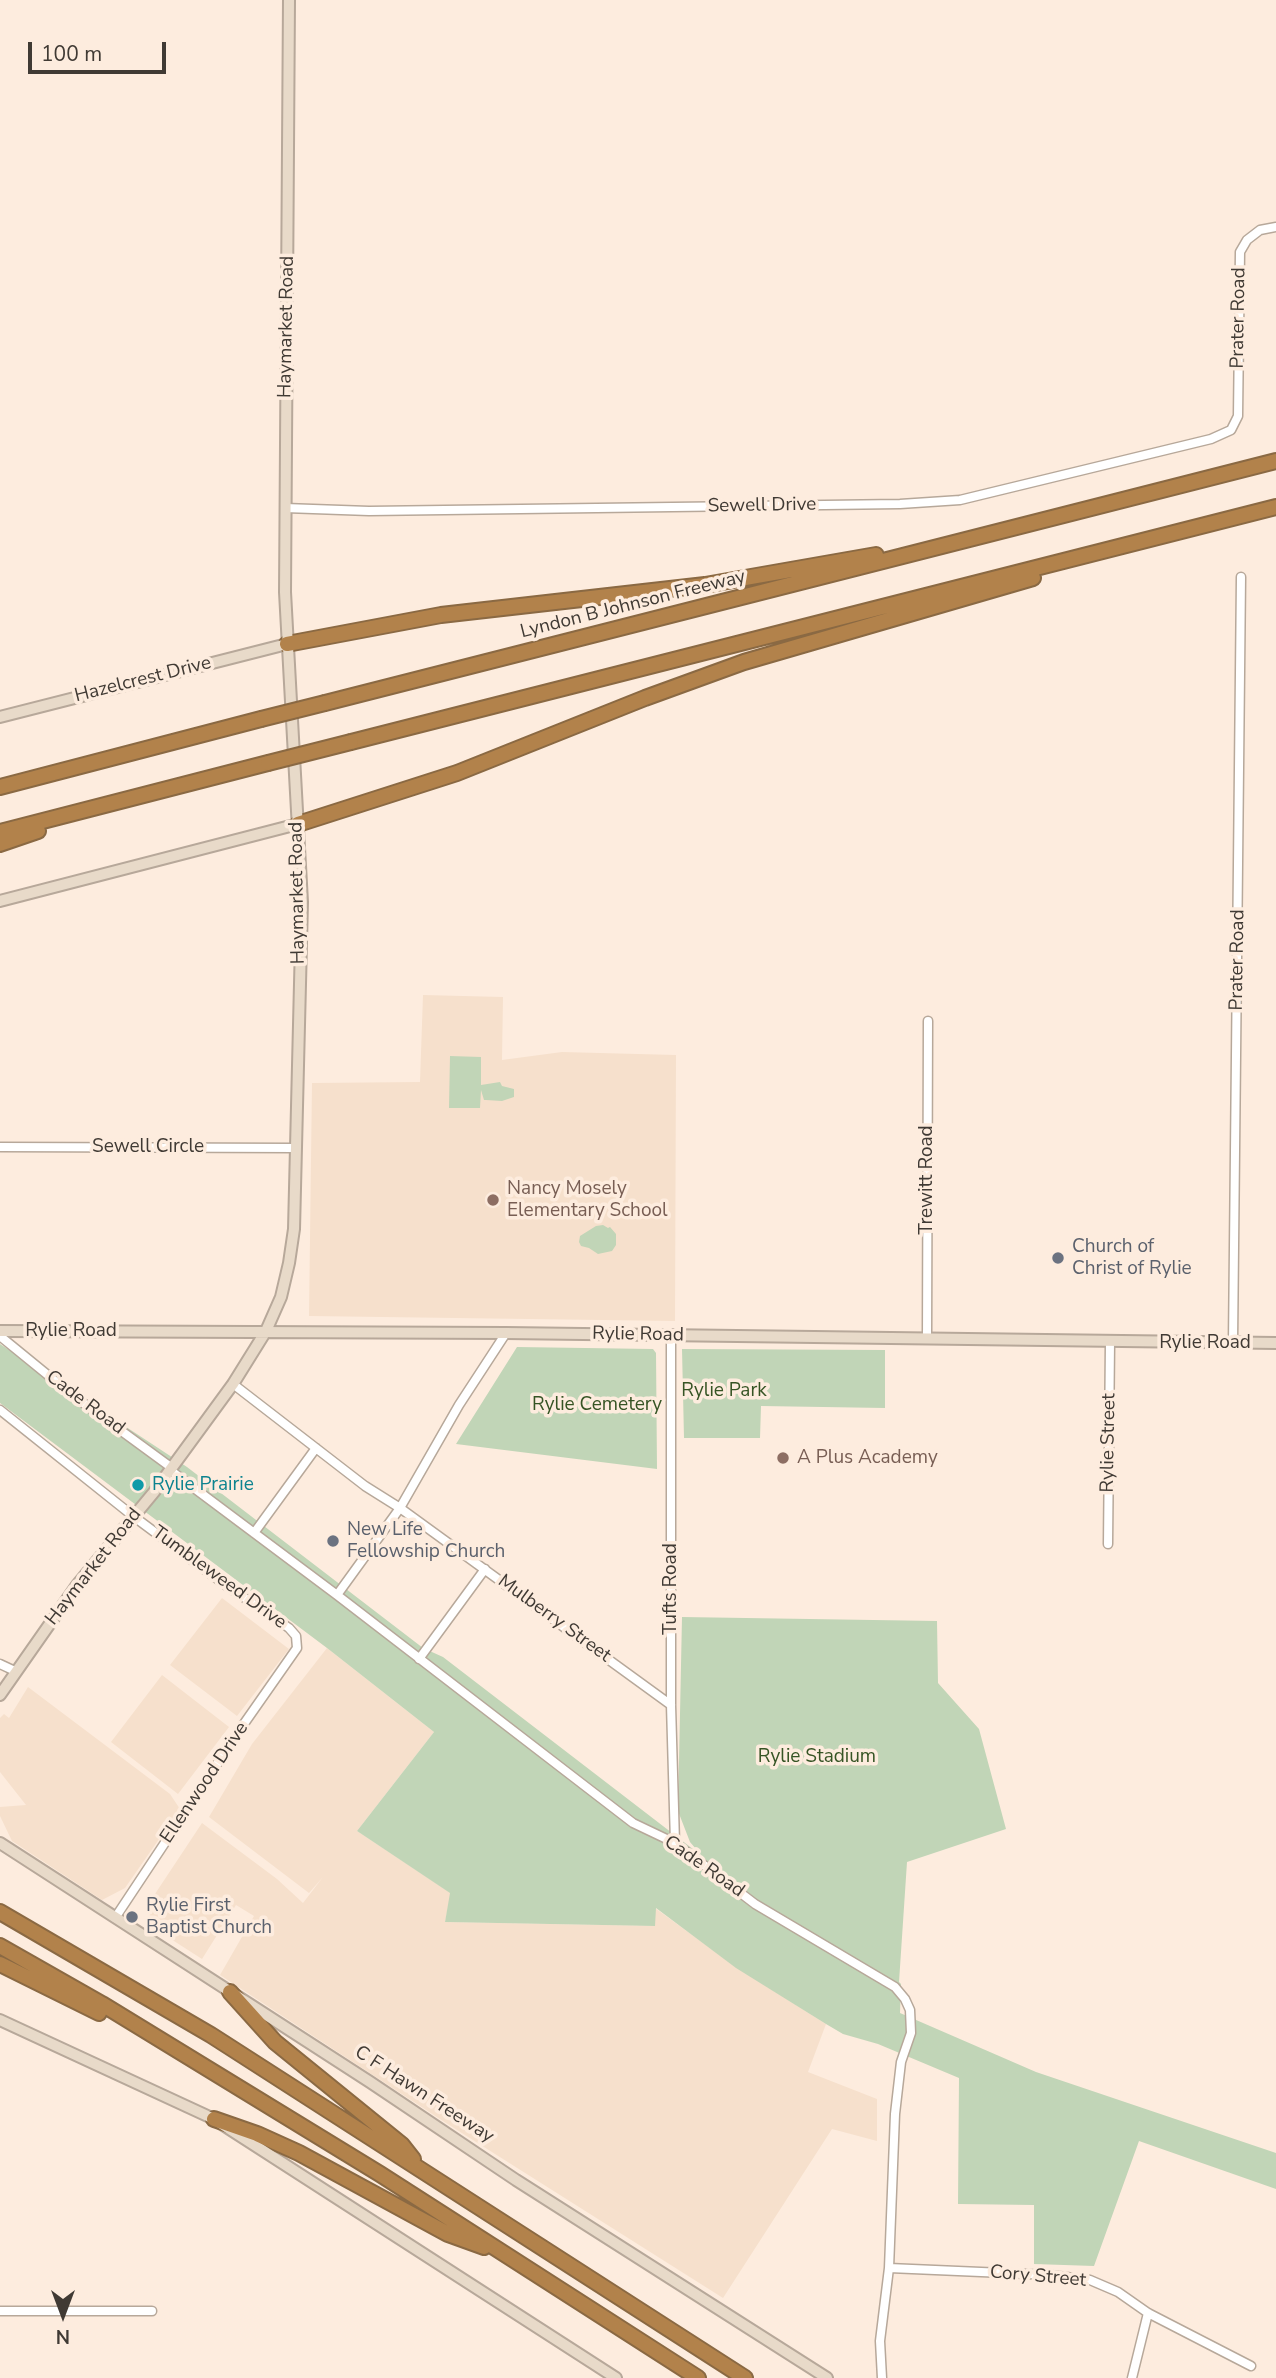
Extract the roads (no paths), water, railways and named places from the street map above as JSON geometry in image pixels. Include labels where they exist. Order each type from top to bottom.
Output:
[{"type":"highway","name":"Lyndon B Johnson Freeway","points":[[0,787],[1276,461]]},
{"type":"highway","points":[[0,832],[1276,507]]},
{"type":"highway","points":[[298,824],[457,773],[645,698],[744,662],[964,600],[1185,530]]},
{"type":"highway","points":[[287,643],[441,615],[705,585],[988,535]]},
{"type":"highway","points":[[0,844],[153,793]]},
{"type":"highway","points":[[0,1912],[211,2035],[740,2375],[751,2378]]},
{"type":"highway","points":[[0,1946],[335,2146],[698,2378]]},
{"type":"highway","points":[[0,1964],[152,2036]]},
{"type":"highway","points":[[230,1992],[261,2029],[295,2060],[402,2145],[420,2169]]},
{"type":"highway","points":[[214,2119],[299,2153],[449,2234],[508,2256]]},
{"type":"street","name":"Haymarket Road","points":[[0,1695],[77,1585],[155,1492],[233,1384],[266,1331],[281,1297],[289,1263],[294,1229],[302,902],[287,643],[285,508],[289,0]]},
{"type":"street","name":"Prater Road","points":[[1231,430],[1238,416],[1240,252],[1247,240],[1260,230],[1276,226]]},
{"type":"street","name":"Sewell Drive","points":[[285,508],[369,511],[886,504],[960,500],[1211,439],[1231,430]]},
{"type":"street","name":"Prater Road","points":[[1233,1342],[1241,577]]},
{"type":"street","name":"Hazelcrest Drive","points":[[0,717],[287,643]]},
{"type":"street","points":[[0,901],[298,824]]},
{"type":"street","name":"Trewitt Road","points":[[927,1339],[928,1021]]},
{"type":"street","name":"Sewell Circle","points":[[0,1147],[296,1148]]},
{"type":"street","name":"Rylie Road","points":[[0,1333],[266,1331],[1276,1343]]},
{"type":"street","name":"Cade Road","points":[[0,1333],[71,1394],[634,1824],[675,1843],[755,1904],[895,1987],[910,2010],[911,2033],[901,2062],[895,2114],[889,2268],[880,2341],[882,2378]]},
{"type":"street","points":[[337,1595],[400,1508],[459,1405],[506,1333]]},
{"type":"street","name":"Tufts Road","points":[[671,1335],[671,1705],[675,1843]]},
{"type":"street","name":"Rylie Street","points":[[1108,1544],[1110,1342]]},
{"type":"street","name":"Mulberry Street","points":[[233,1384],[365,1486],[400,1508],[671,1705]]},
{"type":"street","name":"Tumbleweed Drive","points":[[0,1411],[133,1516],[289,1628],[296,1636],[297,1648]]},
{"type":"street","points":[[254,1533],[316,1448]]},
{"type":"street","points":[[419,1659],[485,1569]]},
{"type":"street","name":"Ellenwood Drive","points":[[115,1919],[297,1648]]},
{"type":"street","points":[[0,1664],[15,1671]]},
{"type":"street","name":"C F Hawn Freeway","points":[[0,1843],[827,2378]]},
{"type":"street","points":[[0,2020],[214,2119],[616,2378]]},
{"type":"street","name":"Cory Street","points":[[889,2268],[1085,2279],[1118,2292],[1148,2313],[1251,2366]]},
{"type":"street","points":[[0,2311],[152,2312]]},
{"type":"street","points":[[1132,2378],[1148,2313]]},
{"type":"place","name":"Nancy Mosely Elementary School","points":[[493,1200]]},
{"type":"place","name":"Church of Christ of Rylie","points":[[1058,1258]]},
{"type":"place","name":"A Plus Academy","points":[[783,1458]]},
{"type":"place","name":"Rylie Prairie","points":[[138,1485]]},
{"type":"place","name":"New Life Fellowship Church","points":[[333,1541]]},
{"type":"place","name":"Rylie First Baptist Church","points":[[132,1917]]},
{"type":"park label","name":"Rylie Park","points":[[724,1391]]},
{"type":"park label","name":"Rylie Cemetery","points":[[597,1405]]},
{"type":"park label","name":"Rylie Stadium","points":[[817,1757]]}]
